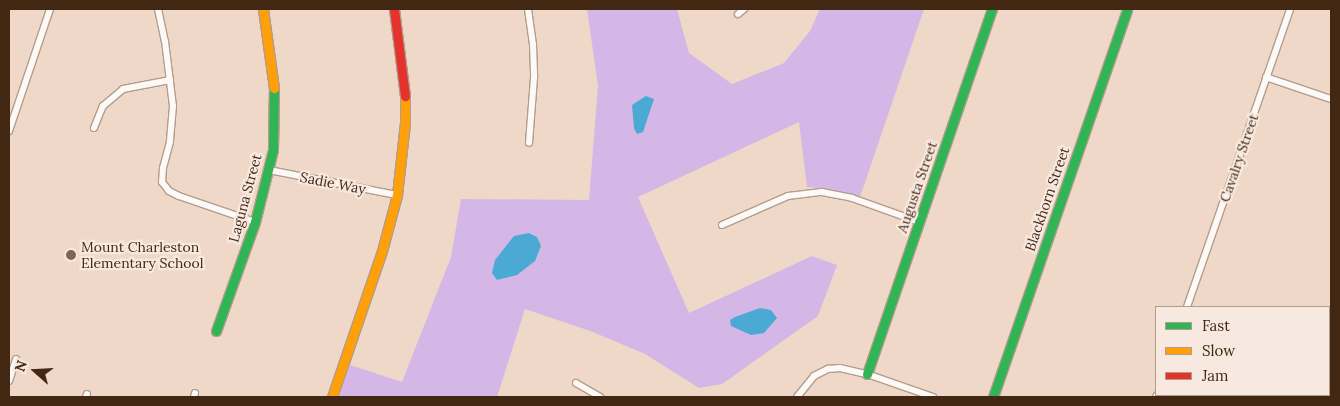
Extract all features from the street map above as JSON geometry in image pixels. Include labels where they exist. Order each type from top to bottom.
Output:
[{"type":"street","points":[[9,131],[50,9]]},
{"type":"street","points":[[158,9],[170,80],[172,122],[161,175],[165,187],[179,196],[256,222]]},
{"type":"street","name":"Laguna Street","points":[[216,331],[256,222],[269,170],[275,108],[274,78],[263,9]]},
{"type":"street","points":[[332,397],[382,251],[397,195],[405,123],[405,91],[394,9]]},
{"type":"street","points":[[528,9],[533,44],[534,78],[529,143]]},
{"type":"street","name":"Augusta Street","points":[[867,374],[992,9]]},
{"type":"street","name":"Blackhorn Street","points":[[993,397],[1127,9]]},
{"type":"street","name":"Cavalry Street","points":[[1187,306],[1290,9]]},
{"type":"street","points":[[1266,77],[1331,99]]},
{"type":"street","points":[[94,128],[103,106],[123,89],[170,80]]},
{"type":"street","name":"Sadie Way","points":[[269,170],[397,195]]},
{"type":"street","points":[[722,225],[788,196],[822,192],[852,198],[919,222]]},
{"type":"street","points":[[9,381],[16,359]]},
{"type":"street","points":[[797,397],[814,376],[828,370],[850,370],[867,374],[933,397]]},
{"type":"street","points":[[576,383],[600,397]]},
{"type":"shaded area","points":[[587,9],[677,9],[689,53],[732,84],[784,63],[810,31],[820,9],[924,9],[860,197],[831,189],[807,187],[799,122],[638,197],[689,313],[812,256],[837,265],[818,316],[722,384],[699,388],[645,354],[593,332],[525,309],[497,397],[339,397],[350,365],[402,382],[451,257],[461,199],[589,200],[598,86]]},
{"type":"water","points":[[646,96],[654,99],[643,132],[637,134],[634,128],[632,105]]},
{"type":"water","points":[[529,233],[537,237],[541,246],[535,261],[517,275],[497,280],[492,273],[495,260],[514,236]]},
{"type":"water","points":[[760,308],[771,310],[777,318],[764,333],[751,335],[731,326],[730,320]]},
{"type":"traffic: fast","points":[[867,374],[992,9]]},
{"type":"traffic: fast","points":[[993,397],[1127,9]]},
{"type":"traffic: fast","points":[[216,331],[255,222],[273,150],[274,88]]},
{"type":"traffic: slow","points":[[263,9],[274,88]]},
{"type":"traffic: slow","points":[[332,397],[382,251],[397,195],[405,123],[405,96]]},
{"type":"traffic: jam","points":[[394,9],[405,96]]},
{"type":"place","name":"Mount Charleston Elementary School","points":[[71,255]]}]
